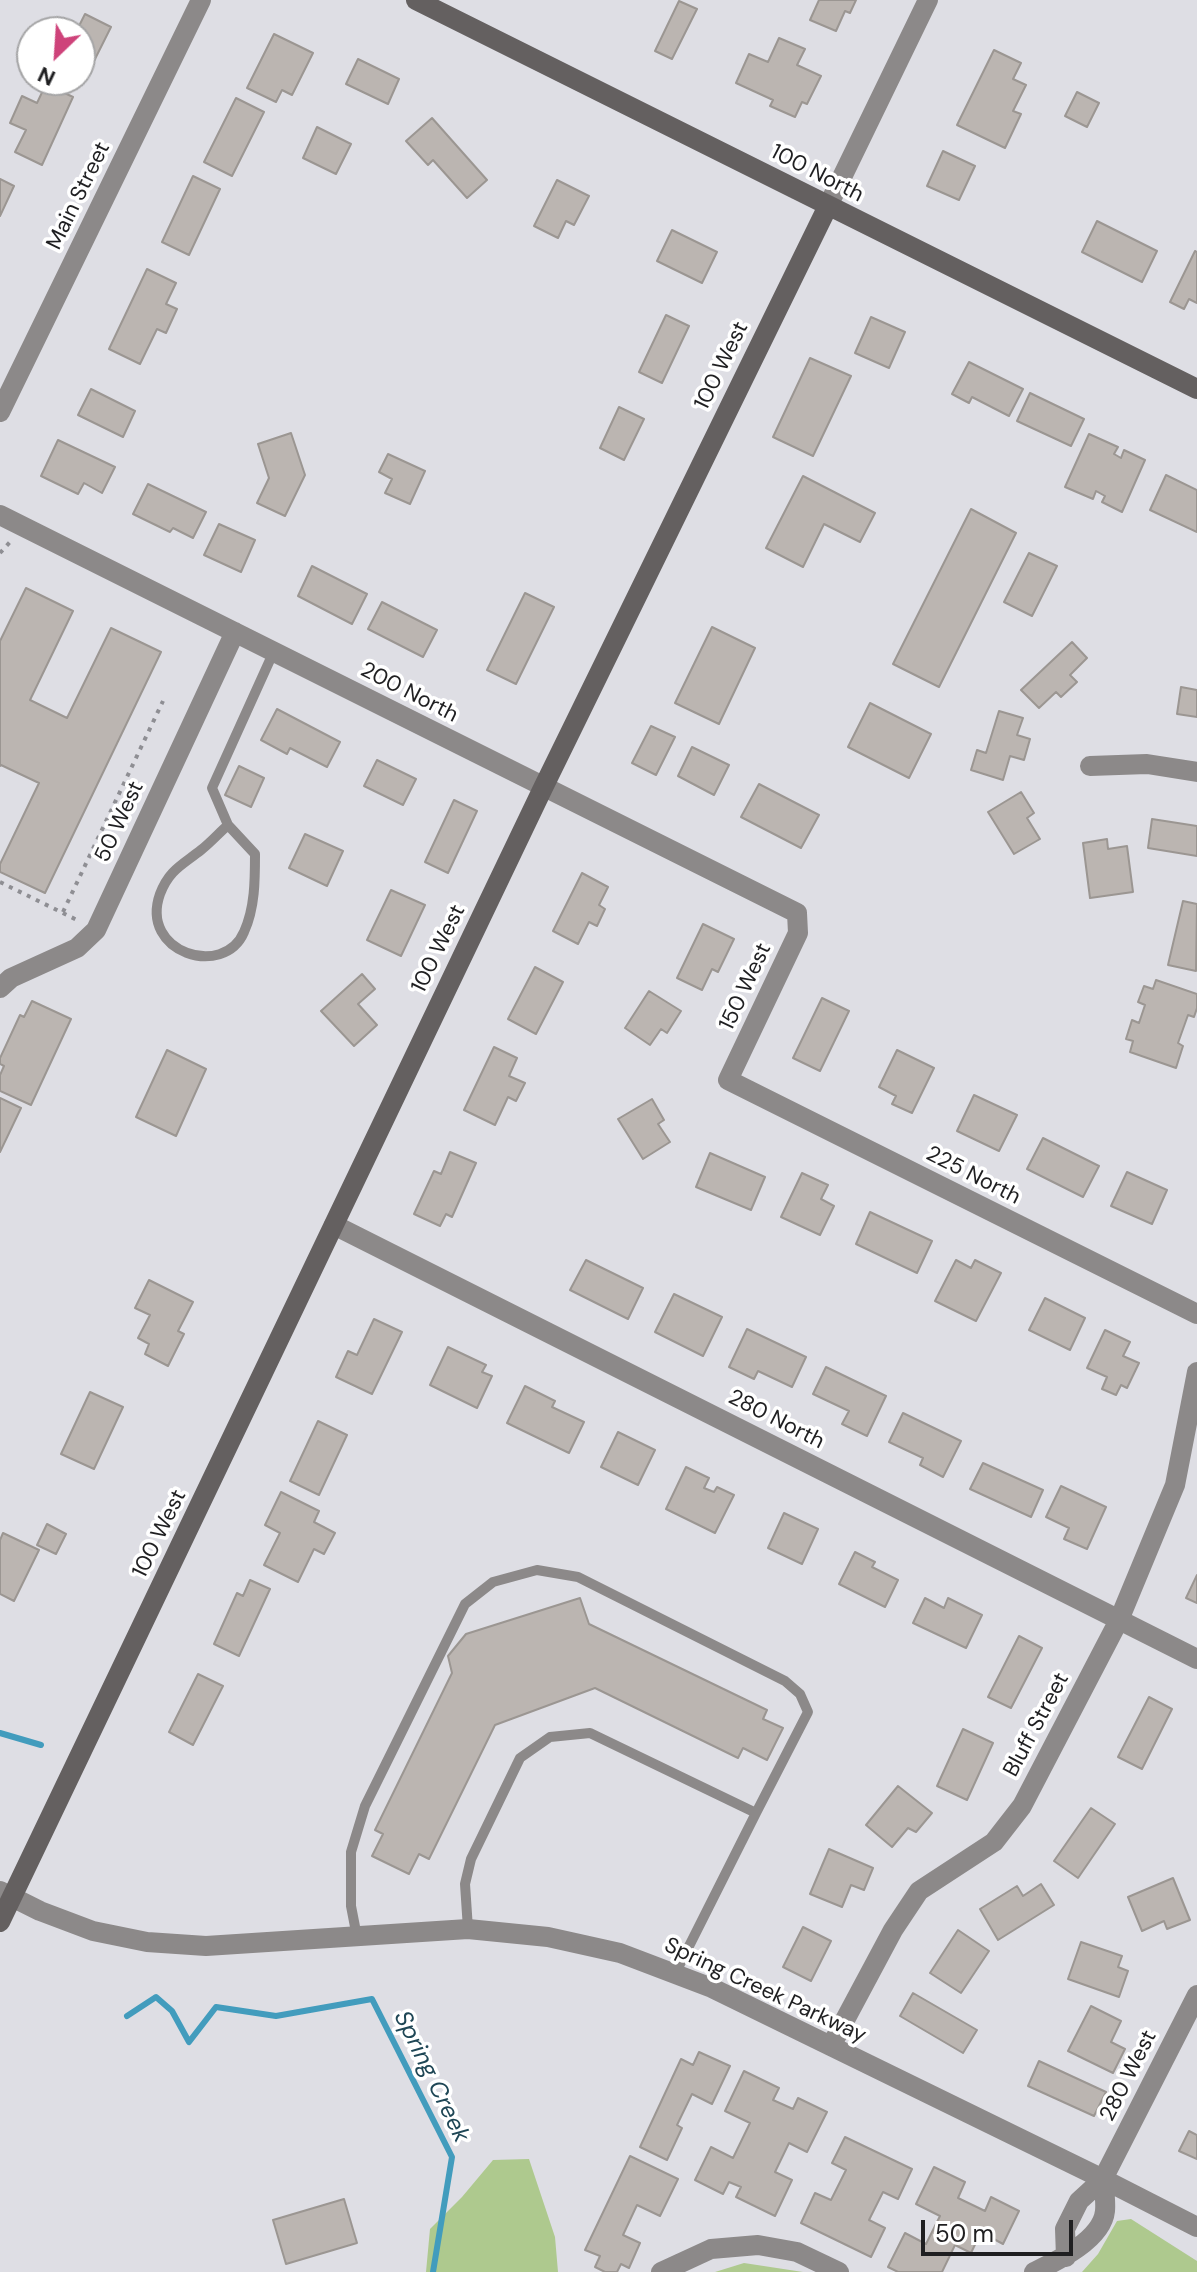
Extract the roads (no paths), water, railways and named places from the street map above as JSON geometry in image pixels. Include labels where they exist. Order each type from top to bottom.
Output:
[{"type":"street","name":"Main Street","points":[[0,412],[201,0]]},
{"type":"street","name":"100 North","points":[[416,0],[1197,389]]},
{"type":"street","name":"100 West","points":[[0,1922],[6,1894],[928,0]]},
{"type":"street","name":"200 North","points":[[0,515],[797,913]]},
{"type":"street","name":"50 West","points":[[0,988],[11,978],[77,948],[96,930],[235,632]]},
{"type":"street","points":[[1090,766],[1147,764],[1197,772]]},
{"type":"street","name":"150 West","points":[[728,1080],[798,933],[797,913]]},
{"type":"street","name":"225 North","points":[[728,1080],[1197,1314]]},
{"type":"street","name":"280 North","points":[[334,1225],[1197,1659]]},
{"type":"street","name":"Bluff Street","points":[[831,2046],[893,1930],[919,1891],[994,1842],[1022,1806],[1119,1620],[1175,1485],[1197,1372]]},
{"type":"street","name":"Spring Creek Parkway","points":[[6,1894],[93,1931],[147,1942],[206,1946],[468,1929],[548,1937],[620,1953],[712,1988],[1197,2227]]},
{"type":"street","name":"280 West","points":[[1103,2179],[1197,1995]]},
{"type":"street","points":[[1066,2257],[1065,2229],[1079,2201],[1103,2179]]},
{"type":"street","points":[[1034,2272],[1066,2257],[1084,2244],[1101,2223],[1105,2213],[1103,2179]]},
{"type":"street","points":[[661,2272],[711,2249],[758,2245],[797,2252],[839,2272]]},
{"type":"lane","points":[[228,825],[175,868],[160,895],[156,918],[164,939],[184,953],[211,957],[231,951],[244,934],[254,893],[255,854],[228,825],[212,788],[274,651]]},
{"type":"lane","points":[[357,1937],[351,1906],[351,1852],[365,1806],[465,1604],[493,1582],[537,1570],[578,1577],[785,1681],[800,1694],[808,1712],[675,1974]]},
{"type":"lane","points":[[468,1929],[465,1884],[471,1859],[520,1758],[550,1737],[590,1733],[756,1813]]},
{"type":"waterway","points":[[0,1733],[41,1745]]},
{"type":"waterway","name":"Spring Creek","points":[[127,2016],[156,1997],[172,2011],[189,2042],[216,2007],[276,2016],[372,1999],[452,2157],[433,2272]]}]
